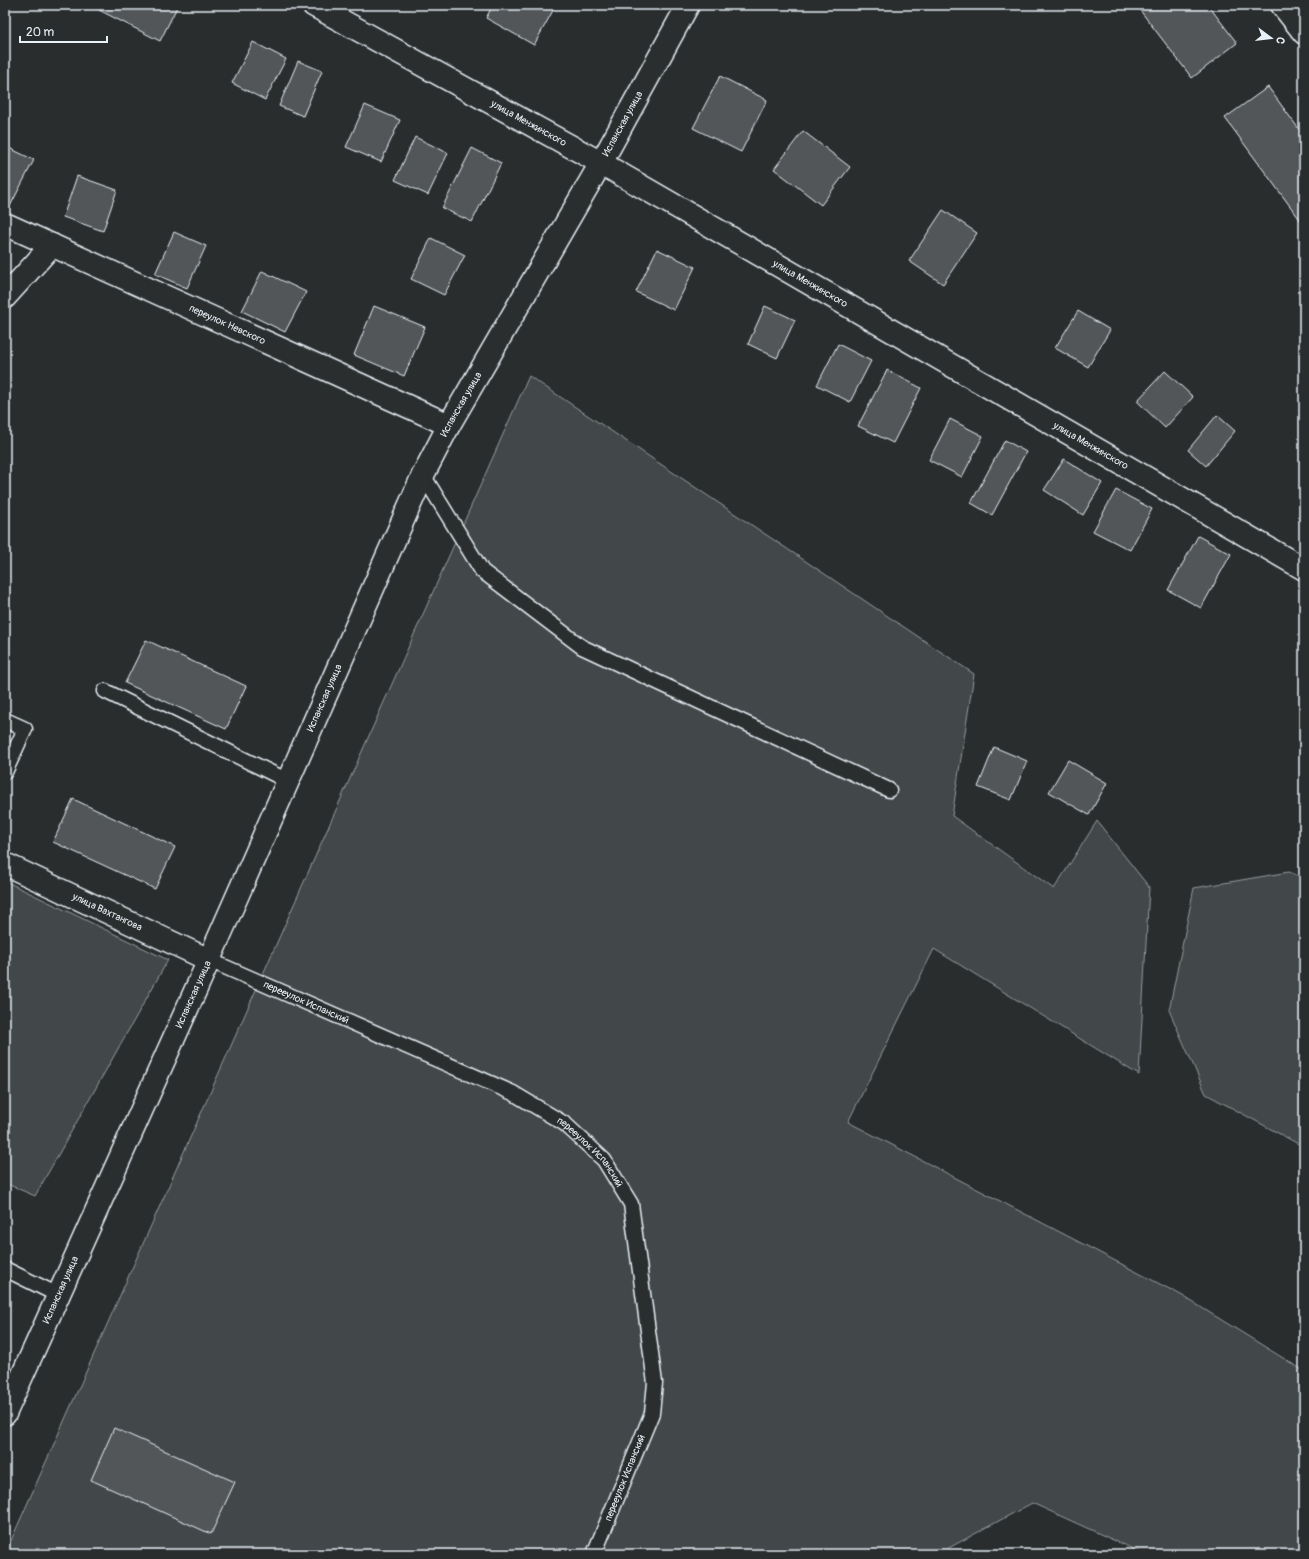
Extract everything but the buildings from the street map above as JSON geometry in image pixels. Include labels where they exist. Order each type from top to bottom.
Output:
[{"type":"street","name":"улица Менжинского","points":[[313,5],[601,163],[1304,569]]},
{"type":"street","name":"Испанская улица","points":[[5,1414],[209,960],[423,475],[449,425],[601,163],[688,5]]},
{"type":"street","points":[[1282,5],[1304,33]]},
{"type":"street","name":"переулок Невского","points":[[5,224],[449,425]]},
{"type":"street","points":[[5,297],[52,245]]},
{"type":"street","name":"улица Вахтангова","points":[[5,864],[209,960]]},
{"type":"lane","points":[[423,475],[482,571],[582,648],[889,790]]},
{"type":"lane","points":[[104,691],[288,781]]},
{"type":"lane","points":[[5,720],[25,729],[5,772]]},
{"type":"lane","name":"перееулок Испанский","points":[[209,960],[513,1093],[565,1124],[604,1160],[630,1204],[655,1383],[652,1413],[594,1554]]},
{"type":"lane","points":[[5,1269],[58,1295]]},
{"type":"shaded area","points":[[529,376],[974,674],[952,816],[1054,889],[1097,821],[1149,887],[1139,1075],[934,949],[848,1122],[1181,1295],[1304,1371],[1304,1554],[1144,1554],[1032,1503],[945,1550],[947,1554],[5,1554]]},
{"type":"shaded area","points":[[1289,872],[1304,878],[1304,1147],[1206,1094],[1169,1010],[1194,888]]},
{"type":"shaded area","points":[[5,881],[168,960],[35,1196],[5,1183]]}]
